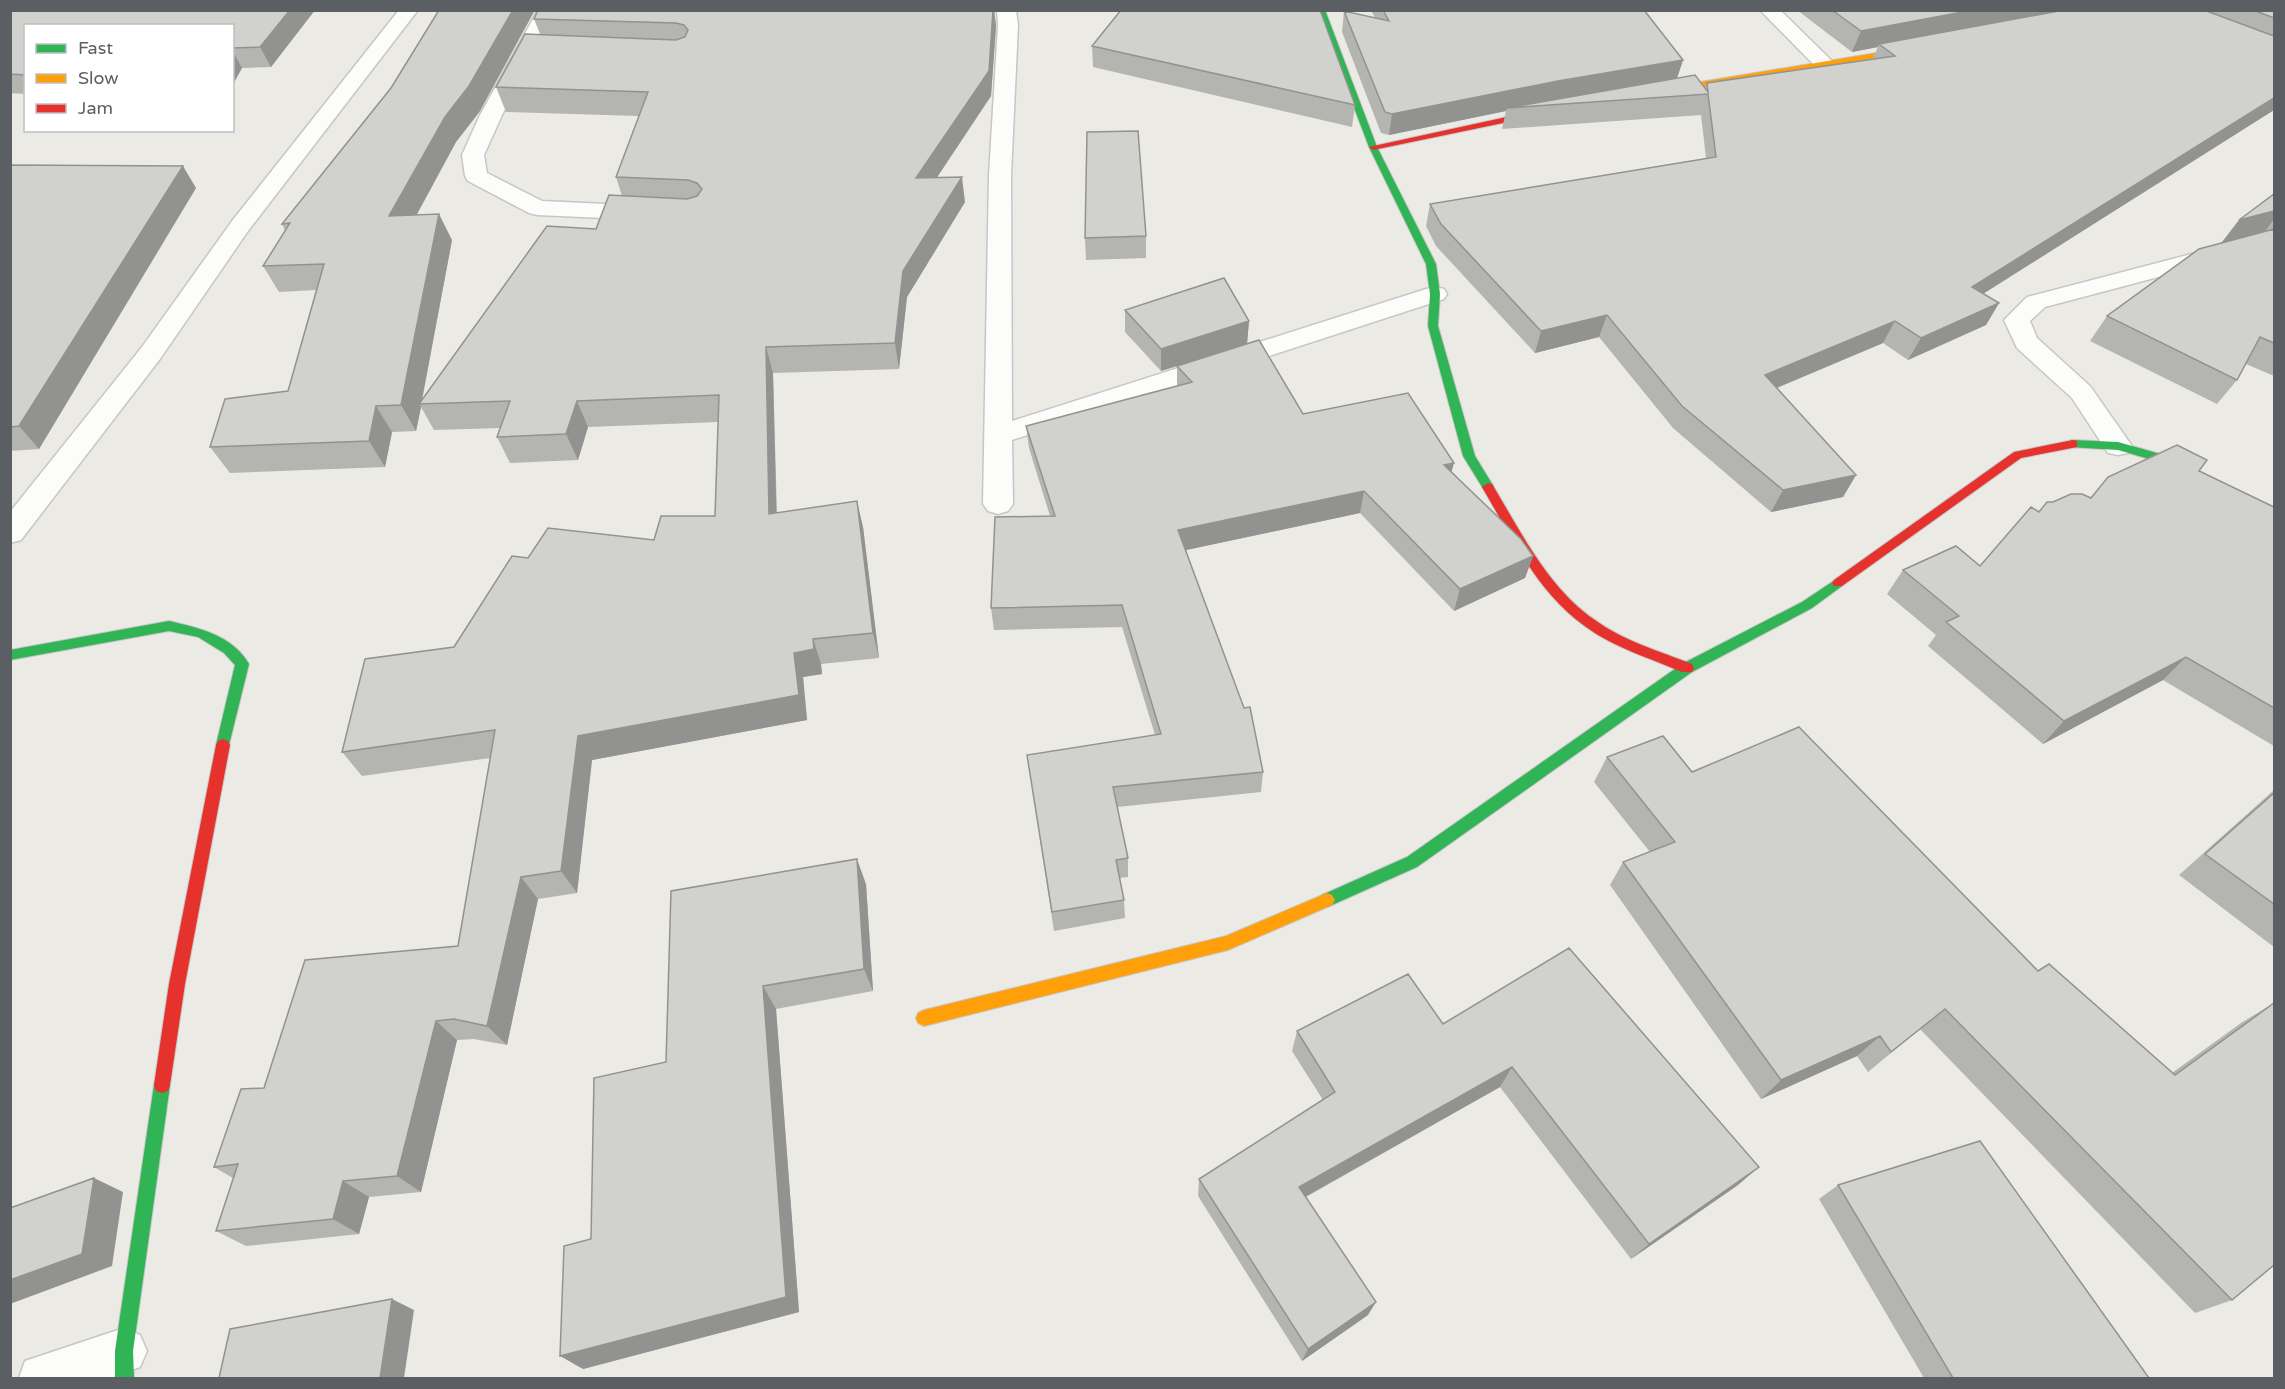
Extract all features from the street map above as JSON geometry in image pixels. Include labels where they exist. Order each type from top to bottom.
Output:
[{"type":"street","points":[[10,533],[151,353],[240,226],[409,10]]},
{"type":"street","points":[[548,10],[490,115],[473,155],[476,176],[537,208],[672,214]]},
{"type":"street","points":[[998,504],[1000,175],[1008,25],[1006,10]]},
{"type":"street","points":[[1321,10],[1373,147],[1431,264],[1435,294],[1433,326],[1469,456],[1528,554],[1560,599],[1608,635],[1687,668]]},
{"type":"street","points":[[1769,10],[1825,65]]},
{"type":"street","points":[[1648,94],[1928,46]]},
{"type":"street","points":[[527,50],[549,51]]},
{"type":"street","points":[[1373,147],[1565,108]]},
{"type":"street","points":[[2118,446],[2081,392],[2026,342],[2017,320],[2036,302],[2241,248]]},
{"type":"street","points":[[999,435],[1435,294]]},
{"type":"street","points":[[924,1018],[1026,990],[1228,943],[1412,862],[1687,668],[1808,605],[2018,455],[2071,444],[2118,446],[2167,460],[2274,514]]},
{"type":"street","points":[[10,655],[169,626],[201,633],[228,649],[242,664],[220,758],[177,984],[124,1365],[42,1378]]},
{"type":"building","points":[[10,10],[290,10],[260,47],[234,48],[234,24],[24,24],[24,75],[10,74]]},
{"type":"building","points":[[439,10],[513,10],[469,86],[445,117],[389,216],[439,214],[401,405],[376,406],[369,441],[210,447],[225,399],[288,391],[324,264],[263,266],[290,223],[282,224],[391,88]]},
{"type":"building","points":[[538,10],[993,10],[989,71],[916,178],[962,177],[903,271],[895,343],[766,347],[769,514],[857,501],[873,633],[813,639],[814,649],[794,653],[799,695],[578,736],[561,871],[521,877],[487,1026],[454,1019],[436,1021],[397,1176],[343,1181],[333,1219],[216,1231],[238,1164],[214,1167],[241,1089],[264,1088],[305,960],[458,946],[495,730],[342,752],[365,659],[454,647],[512,556],[528,558],[548,528],[654,540],[661,516],[715,516],[719,395],[577,401],[566,434],[497,437],[510,401],[419,404],[547,226],[596,229],[609,195],[687,199],[697,196],[702,189],[697,183],[688,180],[616,177],[648,92],[496,87],[525,34],[676,40],[685,37],[688,30],[684,25],[534,19]]},
{"type":"building","points":[[1121,10],[1320,10],[1355,105],[1092,46]]},
{"type":"building","points":[[1383,10],[1644,10],[1683,60],[1558,81],[1392,114],[1385,112],[1344,11],[1389,21]]},
{"type":"building","points":[[1832,10],[1973,10],[1861,31]]},
{"type":"building","points":[[2064,10],[2204,10],[2274,36],[2274,98],[1972,287],[1999,303],[1921,338],[1895,321],[1765,375],[1856,475],[1783,490],[1682,406],[1607,315],[1541,331],[1441,224],[1430,204],[1716,157],[1708,94],[1507,108],[1695,75],[1708,92],[1707,83],[1895,56],[1879,44]]},
{"type":"building","points":[[2253,10],[2274,10],[2274,18]]},
{"type":"building","points":[[1138,131],[1146,236],[1085,238],[1087,132]]},
{"type":"building","points":[[10,165],[183,166],[19,426],[10,427]]},
{"type":"building","points":[[2274,194],[2274,211],[2239,220]]},
{"type":"building","points":[[2274,229],[2274,343],[2260,337],[2237,380],[2107,316],[2199,249]]},
{"type":"building","points":[[1224,278],[1249,321],[1161,349],[1125,310]]},
{"type":"building","points":[[1259,340],[1303,414],[1408,393],[1454,463],[1444,465],[1521,539],[1533,556],[1460,589],[1364,491],[1178,530],[1244,708],[1250,707],[1263,772],[1113,787],[1128,858],[1116,860],[1124,900],[1052,912],[1027,755],[1161,734],[1122,605],[991,608],[995,517],[1055,516],[1026,426],[1192,382],[1177,366]]},
{"type":"building","points":[[2177,445],[2207,460],[2199,471],[2274,507],[2274,708],[2186,657],[2064,721],[1946,622],[1959,616],[1903,570],[1956,546],[1980,566],[2031,507],[2039,512],[2047,502],[2053,502],[2071,494],[2082,494],[2091,498],[2108,477]]},
{"type":"building","points":[[1799,727],[2038,971],[2049,964],[2175,1075],[2274,1003],[2274,1265],[2232,1300],[1945,1009],[1891,1052],[1880,1036],[1781,1080],[1623,862],[1675,842],[1607,757],[1663,736],[1692,772]]},
{"type":"building","points":[[2274,793],[2274,904],[2205,854]]},
{"type":"building","points":[[857,859],[864,969],[763,986],[786,1297],[560,1356],[564,1246],[591,1239],[594,1078],[666,1062],[671,891]]},
{"type":"building","points":[[1569,948],[1759,1167],[1649,1244],[1512,1067],[1299,1187],[1376,1302],[1308,1349],[1199,1179],[1335,1092],[1297,1031],[1408,974],[1443,1024]]},
{"type":"building","points":[[1980,1141],[2149,1378],[1953,1378],[1838,1185]]},
{"type":"building","points":[[94,1178],[82,1254],[10,1280],[10,1208]]},
{"type":"building","points":[[392,1299],[380,1378],[219,1378],[230,1329]]},
{"type":"traffic: fast","points":[[1321,10],[1373,147],[1431,264],[1435,294],[1433,326],[1469,456],[1488,487]]},
{"type":"traffic: fast","points":[[2073,444],[2118,446],[2167,460],[2274,514]]},
{"type":"traffic: fast","points":[[1327,900],[1412,862],[1687,668],[1807,605],[1838,583]]},
{"type":"traffic: fast","points":[[10,655],[169,626],[201,633],[229,649],[242,664],[223,745]]},
{"type":"traffic: fast","points":[[124,1378],[124,1351],[162,1085]]},
{"type":"traffic: slow","points":[[1658,92],[1918,48]]},
{"type":"traffic: slow","points":[[924,1018],[1228,943],[1327,900]]},
{"type":"traffic: jam","points":[[1373,147],[1548,111]]},
{"type":"traffic: jam","points":[[1838,583],[2018,455],[2073,444]]},
{"type":"traffic: jam","points":[[1488,487],[1525,550],[1554,590],[1571,608],[1610,636],[1687,668]]},
{"type":"traffic: jam","points":[[162,1085],[177,984],[223,745]]}]
